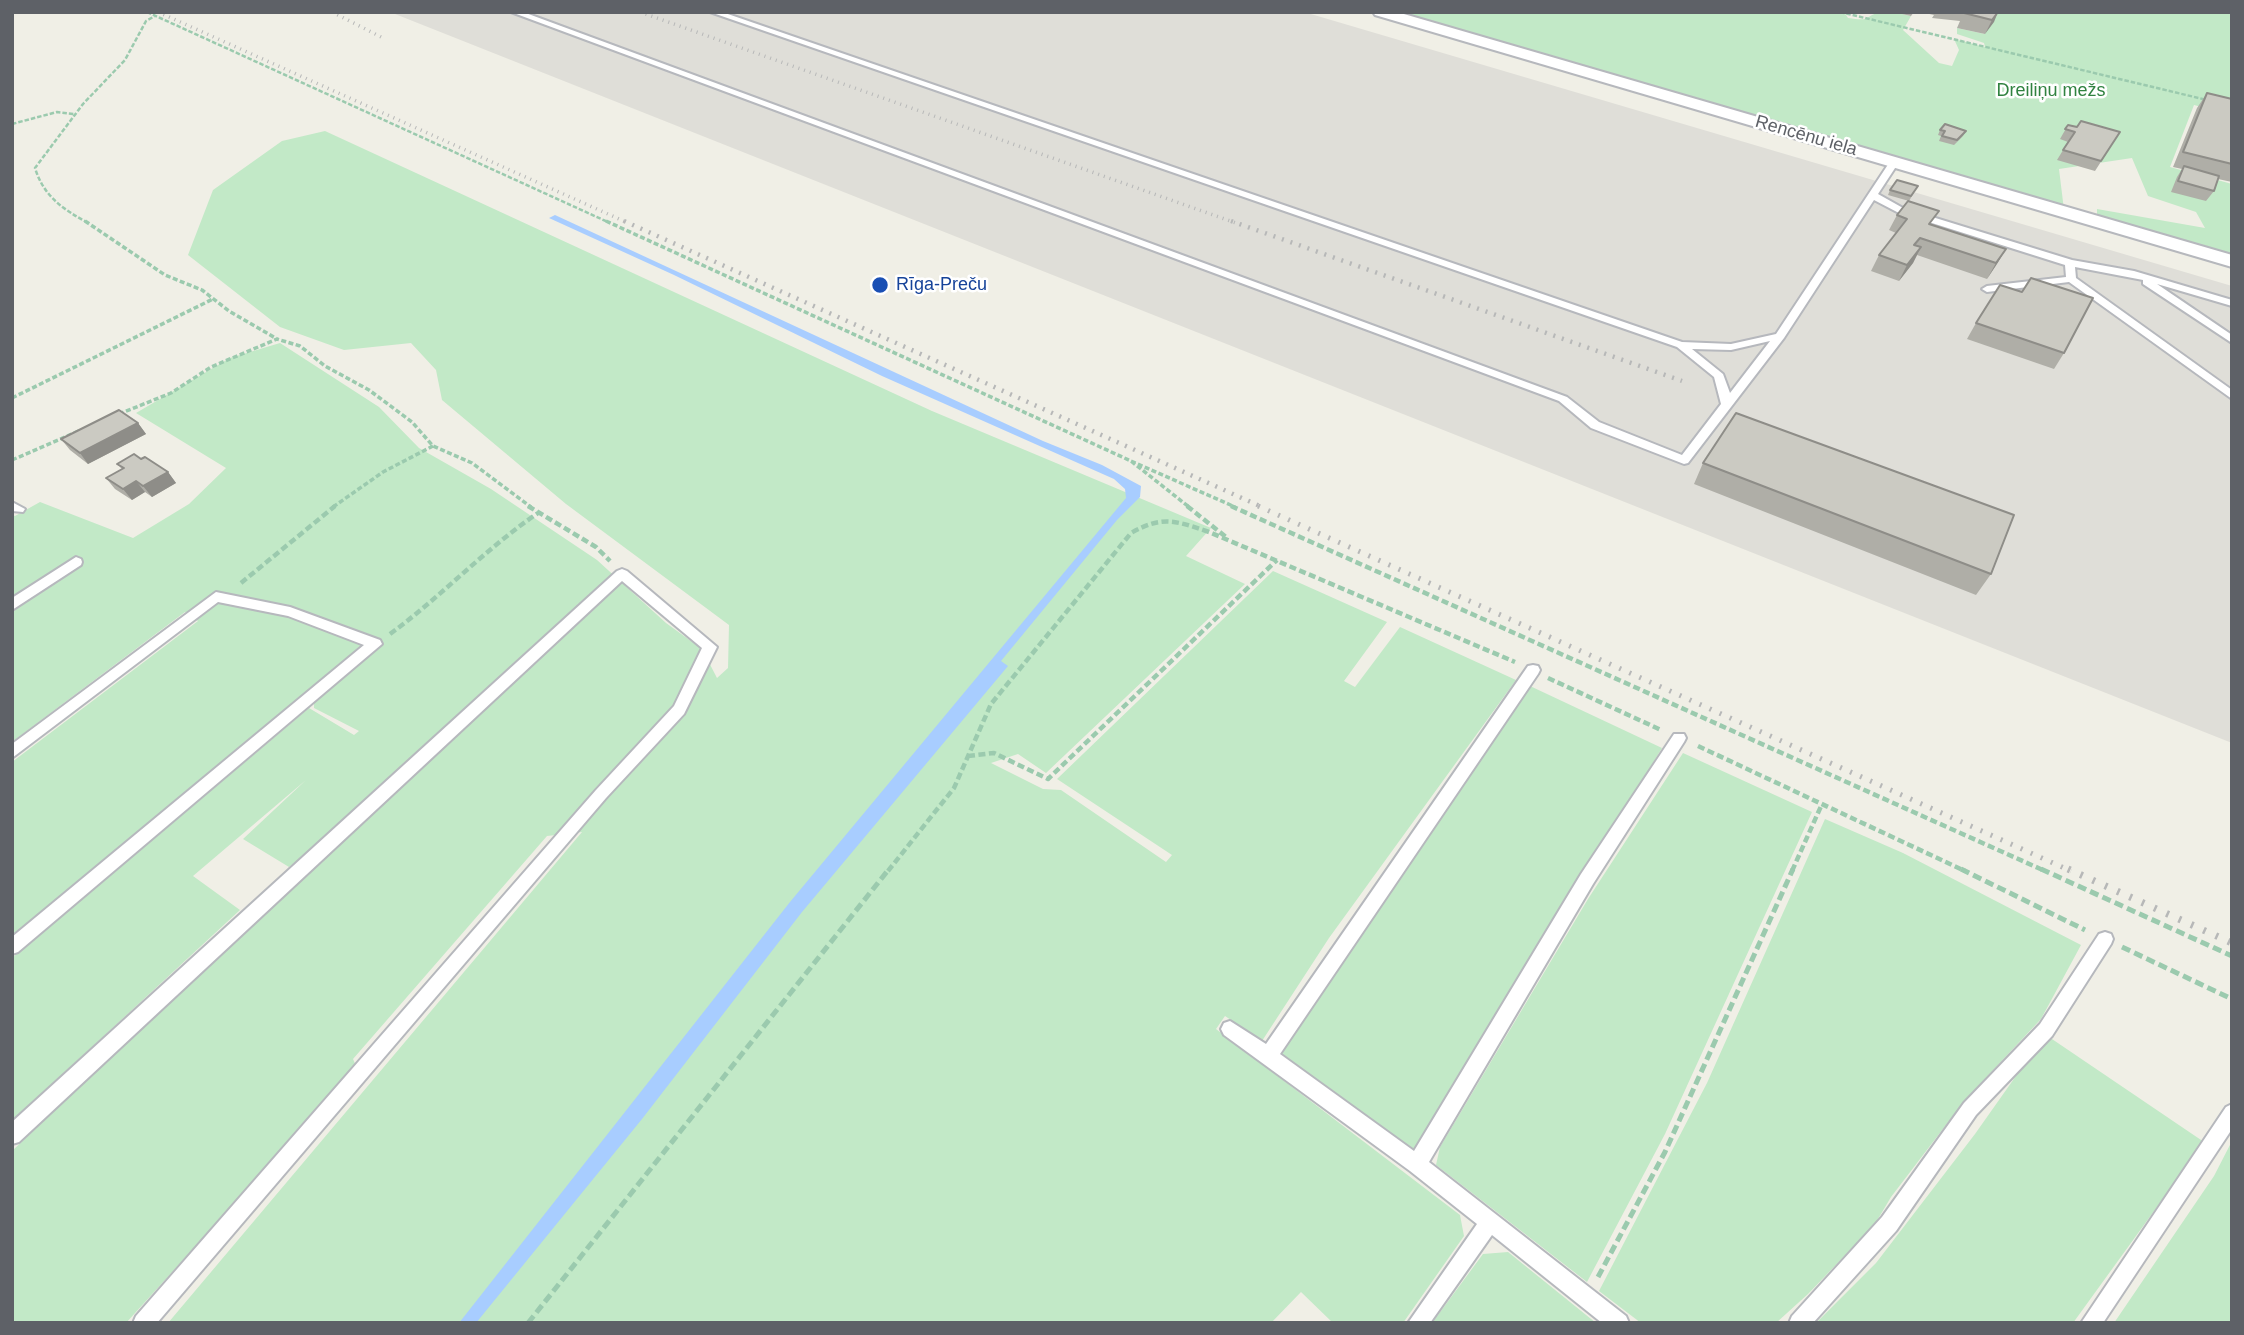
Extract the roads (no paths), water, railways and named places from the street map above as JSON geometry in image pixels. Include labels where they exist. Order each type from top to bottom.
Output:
[{"type":"street","name":"Rencēnu iela","points":[[1380,12],[2232,261]]},
{"type":"lane","points":[[515,12],[1563,399],[1595,425],[1684,460],[1780,336],[1894,162]]},
{"type":"lane","points":[[714,12],[1682,345],[1731,347],[1780,336]]},
{"type":"lane","points":[[1873,195],[1900,210],[2070,263],[2134,274],[2232,303]]},
{"type":"lane","points":[[2070,263],[2071,279]]},
{"type":"lane","points":[[2134,274],[2232,340]]},
{"type":"lane","points":[[1987,289],[2071,279],[2232,396]]},
{"type":"lane","points":[[1682,345],[1719,376],[1727,404]]},
{"type":"lane","points":[[12,606],[76,562]]},
{"type":"lane","points":[[12,1135],[622,574],[710,647],[680,710],[601,794],[142,1323]]},
{"type":"lane","points":[[12,752],[216,597],[290,612],[375,644],[12,947]]},
{"type":"lane","points":[[1269,1055],[1348,936],[1475,758],[1533,670]]},
{"type":"lane","points":[[1417,1164],[1587,879],[1679,738]]},
{"type":"lane","points":[[1800,1323],[1889,1224],[1970,1109],[2046,1030],[2105,939]]},
{"type":"lane","points":[[1230,1029],[1417,1164],[1619,1323]]},
{"type":"lane","points":[[2091,1323],[2232,1114]]},
{"type":"lane","points":[[1418,1323],[1490,1222]]},
{"type":"water","points":[[555,215],[1043,441],[1102,465],[1141,486],[1140,497],[1117,520],[1001,661],[1008,666],[802,912],[642,1119],[476,1323],[459,1323],[790,902],[1126,498],[1125,489],[1114,479],[882,376],[549,218]]},
{"type":"railway","points":[[158,12],[628,223]]},
{"type":"railway","points":[[332,12],[383,38]]},
{"type":"railway","points":[[640,12],[1236,223]]},
{"type":"railway","points":[[624,221],[1262,507]]},
{"type":"railway","points":[[1231,221],[1682,381]]},
{"type":"railway","points":[[1258,506],[2071,871]]},
{"type":"railway","points":[[2068,869],[2232,943]]},
{"type":"place","name":"Rīga-Preču","points":[[880,285]]},
{"type":"park label","name":"Dreiliņu mežs","points":[[2051,91]]}]
